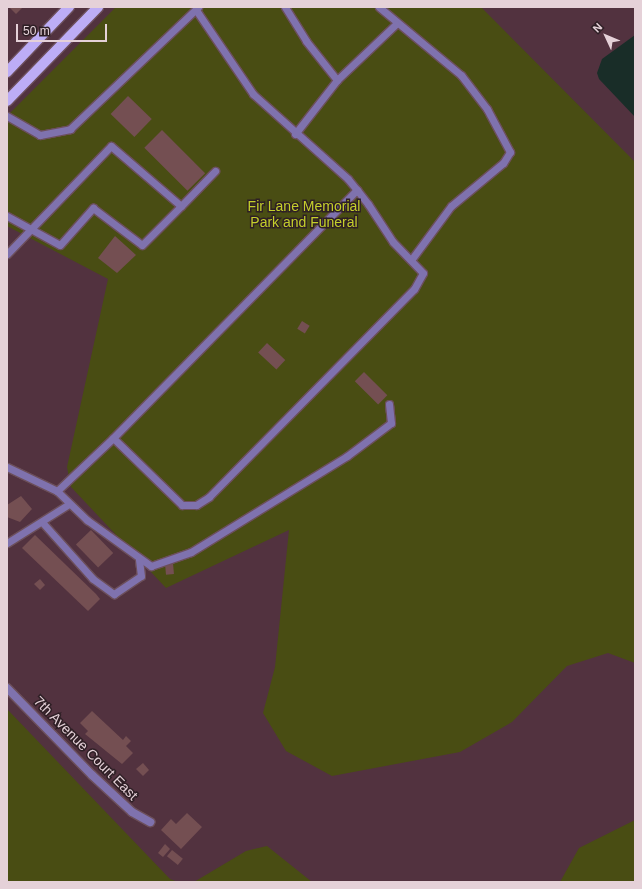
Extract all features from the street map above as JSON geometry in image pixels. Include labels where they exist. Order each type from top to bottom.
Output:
[{"type":"main road","points":[[7,72],[70,7]]},
{"type":"main road","points":[[7,101],[98,7]]},
{"type":"street","name":"7th Avenue Court East","points":[[7,688],[92,775],[132,812],[150,822]]},
{"type":"lane","points":[[286,7],[306,41],[337,80]]},
{"type":"lane","points":[[379,7],[396,24],[461,75],[487,109],[510,152],[503,163],[451,206],[411,260]]},
{"type":"lane","points":[[7,116],[40,135],[70,129],[197,8],[250,91],[357,190],[393,242],[423,273],[414,289],[202,502],[182,505],[113,438]]},
{"type":"lane","points":[[295,134],[337,80],[396,24]]},
{"type":"lane","points":[[7,254],[111,146],[181,206]]},
{"type":"lane","points":[[7,216],[60,245],[93,208],[142,245],[215,171]]},
{"type":"lane","points":[[57,491],[113,438],[357,190]]},
{"type":"lane","points":[[7,467],[57,491],[70,504],[139,559],[151,566],[191,552],[347,456],[391,423],[389,404]]},
{"type":"lane","points":[[7,543],[70,504]]},
{"type":"lane","points":[[42,522],[93,579],[114,594],[141,576],[139,559]]},
{"type":"green space","name":"Fir Lane Memorial Park and Funeral","points":[[116,7],[481,7],[635,162],[635,663],[608,653],[567,666],[512,722],[460,752],[332,776],[286,751],[263,713],[275,667],[289,530],[166,588],[71,487],[67,467],[108,279],[7,226],[7,116]]},
{"type":"green space","points":[[7,709],[170,879],[178,882],[7,882]]},
{"type":"green space","points":[[635,820],[635,882],[560,882],[579,848]]},
{"type":"green space","points":[[267,846],[312,882],[194,882],[246,851]]},
{"type":"shaded area","points":[[635,35],[635,117],[599,79],[597,73],[602,59]]},
{"type":"building","points":[[9,7],[23,7],[16,14]]},
{"type":"building","points":[[128,96],[152,119],[134,137],[111,114]]},
{"type":"building","points":[[162,130],[205,173],[187,191],[144,148]]},
{"type":"building","points":[[115,236],[136,255],[117,273],[98,258]]},
{"type":"building","points":[[302,321],[310,326],[305,333],[297,329]]},
{"type":"building","points":[[267,343],[285,360],[276,370],[258,353]]},
{"type":"building","points":[[364,372],[387,395],[378,405],[355,381]]},
{"type":"building","points":[[21,496],[32,509],[20,522],[7,517],[7,505]]},
{"type":"building","points":[[91,530],[113,553],[98,568],[76,545]]},
{"type":"building","points":[[35,535],[100,599],[88,611],[22,548]]},
{"type":"building","points":[[173,563],[174,574],[166,575],[165,564]]},
{"type":"building","points":[[40,579],[45,585],[40,590],[34,584]]},
{"type":"building","points":[[92,711],[123,740],[126,736],[131,741],[126,746],[133,753],[122,764],[85,734],[88,731],[80,723]]},
{"type":"building","points":[[143,763],[149,770],[143,776],[136,769]]},
{"type":"building","points":[[187,813],[202,827],[181,849],[161,830],[171,819],[176,824]]},
{"type":"building","points":[[165,844],[170,849],[163,857],[158,853]]},
{"type":"building","points":[[172,850],[183,859],[178,865],[167,856]]}]
